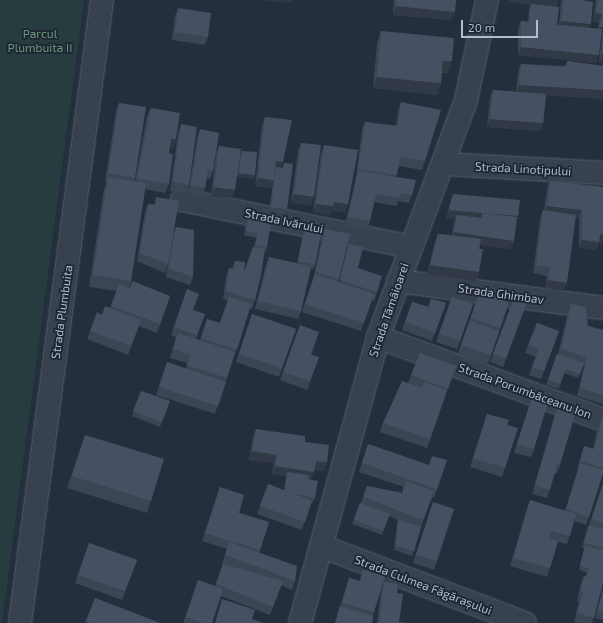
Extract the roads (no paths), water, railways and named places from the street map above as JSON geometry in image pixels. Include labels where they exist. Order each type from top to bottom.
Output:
[{"type":"street","name":"Strada Plumbuita","points":[[20,623],[102,0]]},
{"type":"street","name":"Strada Tămâioarei","points":[[300,623],[378,338],[410,247],[443,164],[473,75],[487,0]]},
{"type":"street","name":"Strada Linotipului","points":[[443,164],[603,173]]},
{"type":"street","name":"Strada Ivărului","points":[[182,200],[410,247]]},
{"type":"street","name":"Strada Ghimbav","points":[[398,281],[603,308]]},
{"type":"street","name":"Strada Porumbăceanu Ion","points":[[378,338],[603,420]]},
{"type":"street","name":"Strada Culmea Făgărașului","points":[[321,546],[524,623]]},
{"type":"park label","name":"Parcul Plumbuita II","points":[[40,41]]}]
